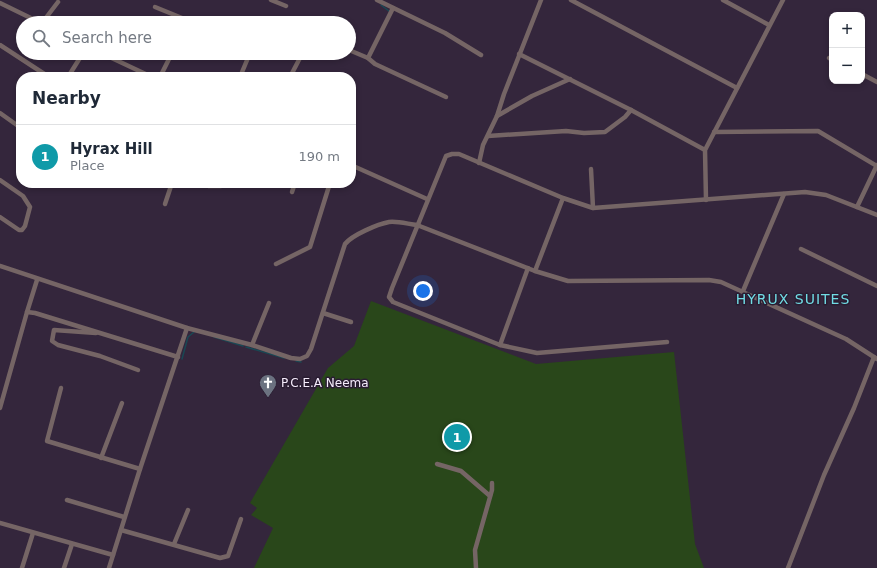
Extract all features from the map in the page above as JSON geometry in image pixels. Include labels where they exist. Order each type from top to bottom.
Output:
[{"type":"street","points":[[271,0],[286,6]]},
{"type":"street","points":[[377,0],[445,34],[481,55]]},
{"type":"street","points":[[479,163],[519,54],[541,0]]},
{"type":"street","points":[[572,0],[737,88]]},
{"type":"street","points":[[723,0],[769,25]]},
{"type":"street","points":[[706,200],[705,150],[783,0]]},
{"type":"street","points":[[47,16],[58,2]]},
{"type":"street","points":[[0,3],[27,16]]},
{"type":"street","points":[[155,6],[175,16]]},
{"type":"street","points":[[368,58],[393,8]]},
{"type":"street","points":[[0,45],[16,55]]},
{"type":"street","points":[[356,53],[368,58],[375,64],[446,97]]},
{"type":"street","points":[[519,54],[631,110],[705,150]]},
{"type":"street","points":[[23,60],[41,72]]},
{"type":"street","points":[[71,72],[79,60]]},
{"type":"street","points":[[116,60],[141,72]]},
{"type":"street","points":[[162,72],[168,60]]},
{"type":"street","points":[[242,72],[247,60]]},
{"type":"street","points":[[295,72],[299,60]]},
{"type":"street","points":[[865,76],[877,82]]},
{"type":"street","points":[[497,116],[532,96],[570,79]]},
{"type":"street","points":[[488,136],[566,131],[584,133],[605,132],[626,117],[631,110]]},
{"type":"street","points":[[0,113],[16,124]]},
{"type":"street","points":[[714,132],[818,131],[877,165],[857,207]]},
{"type":"street","points":[[668,342],[537,353],[500,345],[393,302],[389,297],[427,199],[446,156],[459,154],[563,198],[593,208],[805,192],[818,193],[877,215]]},
{"type":"street","points":[[356,167],[427,199]]},
{"type":"street","points":[[591,169],[593,208]]},
{"type":"street","points":[[0,180],[23,196],[30,206],[25,226],[22,230],[18,230],[0,217]]},
{"type":"street","points":[[165,204],[170,188]]},
{"type":"street","points":[[292,192],[293,188]]},
{"type":"street","points":[[276,264],[310,247],[328,188]]},
{"type":"street","points":[[743,291],[784,194]]},
{"type":"street","points":[[535,271],[563,198]]},
{"type":"street","points":[[0,266],[37,280],[187,328],[252,345],[291,358],[307,356],[323,313],[345,244],[349,239],[390,222],[417,225],[535,271],[568,281],[709,280],[721,282],[846,339],[875,358],[824,475],[788,568]]},
{"type":"street","points":[[801,249],[877,286]]},
{"type":"street","points":[[500,345],[528,268]]},
{"type":"street","points":[[0,408],[37,280]]},
{"type":"street","points":[[252,345],[269,303]]},
{"type":"street","points":[[27,312],[106,334],[178,357]]},
{"type":"street","points":[[323,313],[351,322]]},
{"type":"street","points":[[109,568],[124,517],[187,328]]},
{"type":"street","points":[[106,334],[54,330],[52,341],[58,345],[100,356],[138,370]]},
{"type":"street","points":[[61,388],[47,441],[140,470]]},
{"type":"street","points":[[101,458],[122,403]]},
{"type":"street","points":[[437,464],[461,471],[490,496]]},
{"type":"street","points":[[476,568],[475,550],[490,496],[492,483]]},
{"type":"street","points":[[67,500],[124,517]]},
{"type":"street","points":[[174,544],[188,510]]},
{"type":"street","points":[[121,530],[174,544],[214,558],[224,558],[230,551],[240,519]]},
{"type":"street","points":[[0,523],[113,555]]},
{"type":"street","points":[[22,568],[33,533]]},
{"type":"street","points":[[64,568],[72,544]]},
{"type":"green space","points":[[371,301],[536,364],[674,352],[695,544],[704,568],[254,568],[273,528],[251,515],[257,508],[250,503],[328,368],[354,346]]},
{"type":"waterway","points":[[381,5],[389,11]]},
{"type":"waterway","points":[[182,359],[188,337],[194,332]]},
{"type":"waterway","points":[[214,337],[243,346]]},
{"type":"waterway","points":[[246,347],[284,358]]},
{"type":"waterway","points":[[296,361],[301,362]]},
{"type":"place","name":"P.C.E.A Neema","points":[[268,398]]},
{"type":"place","name":"Hyrax Hill","points":[[457,437]]},
{"type":"district","name":"HYRUX SUITES","points":[[793,299]]}]
